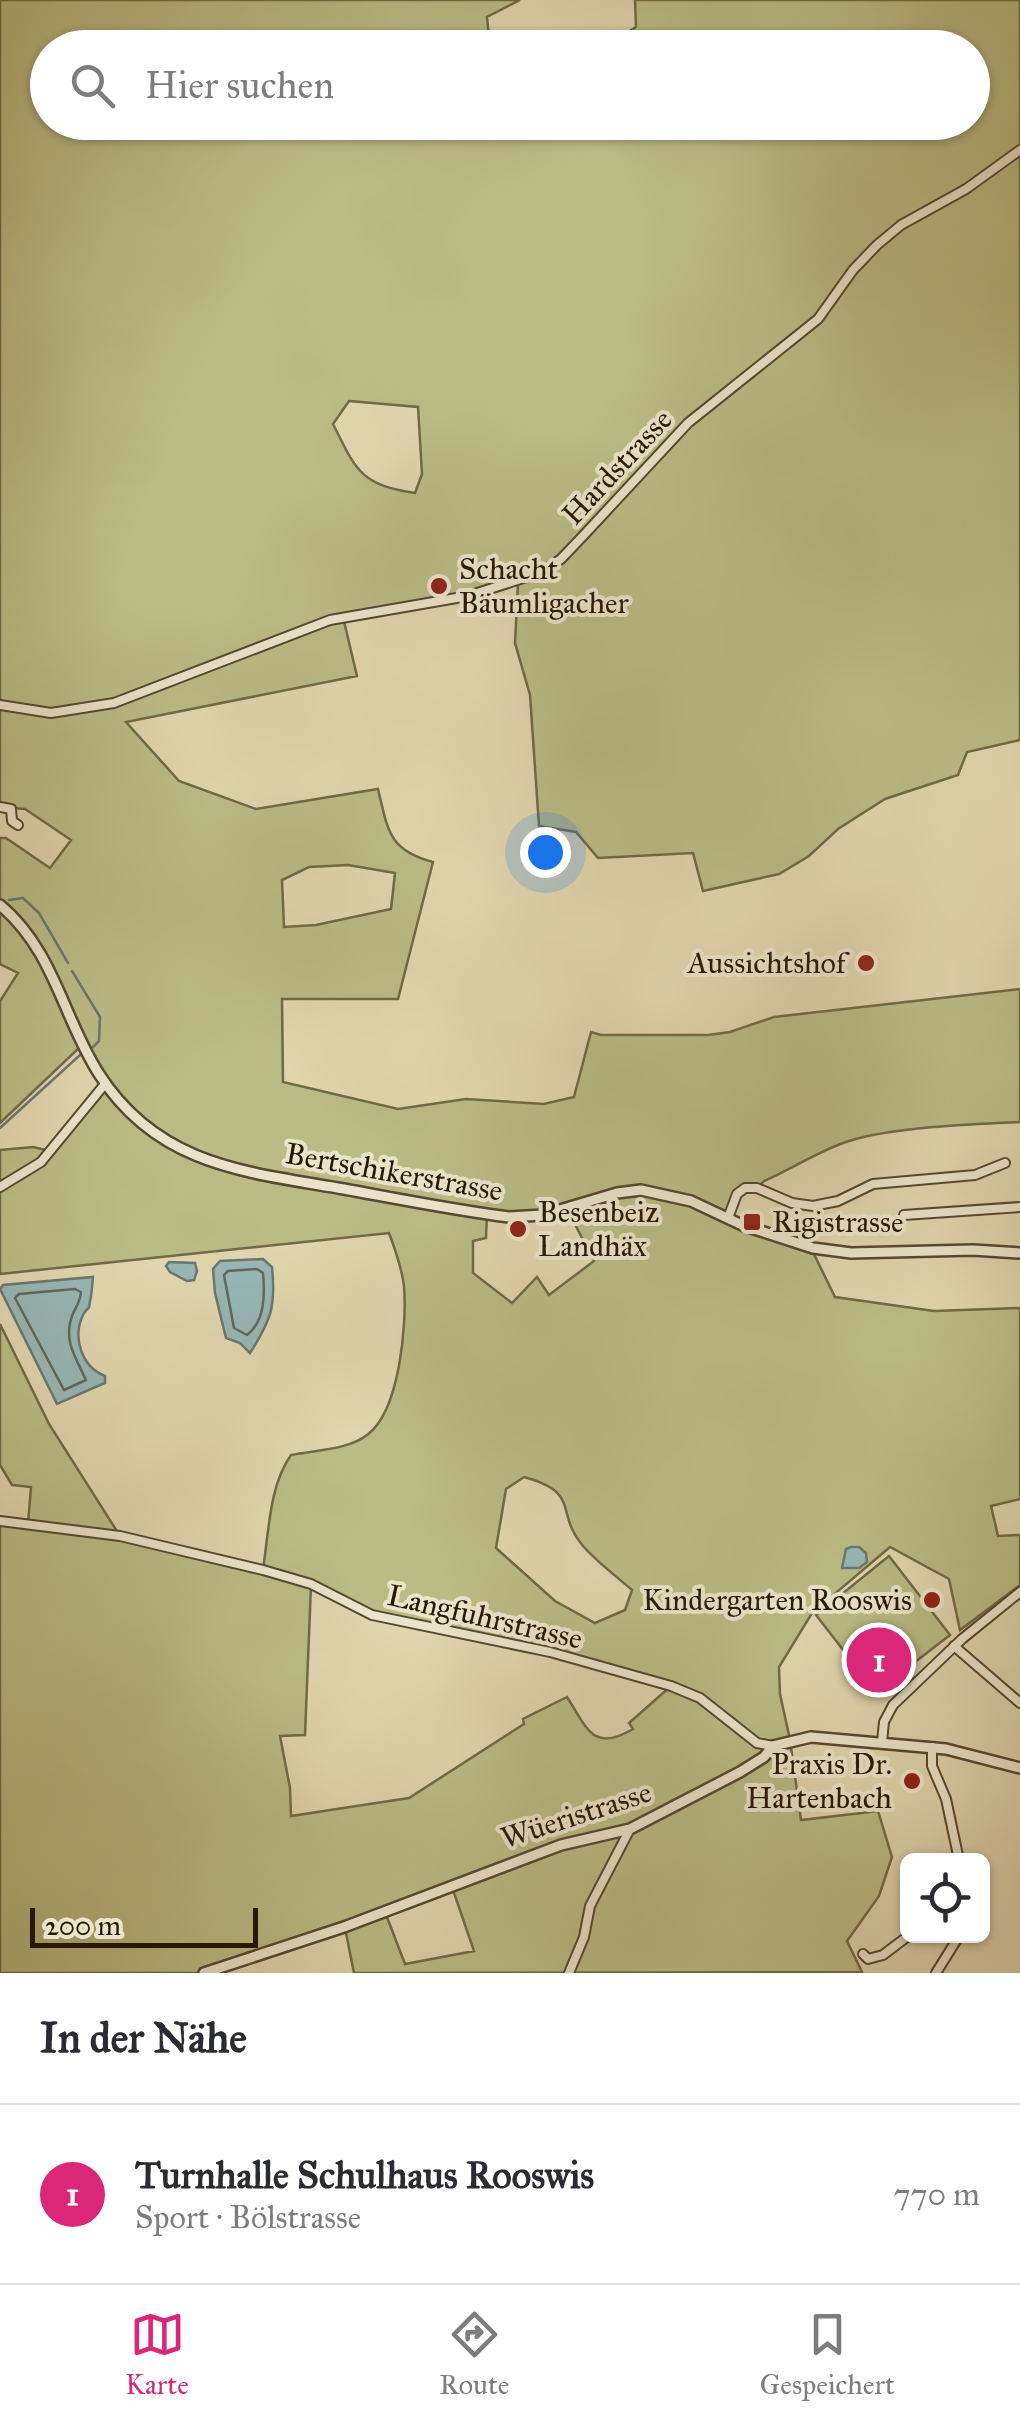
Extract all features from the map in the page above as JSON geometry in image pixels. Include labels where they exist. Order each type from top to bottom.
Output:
[{"type":"street","name":"Hardstrasse","points":[[0,705],[51,713],[114,704],[330,620],[468,596],[542,572],[572,548],[688,423],[818,319],[877,244],[1020,150]]},
{"type":"street","points":[[0,807],[11,808],[12,821],[18,825]]},
{"type":"street","name":"Bertschikerstrasse","points":[[0,905],[40,951],[82,1044],[125,1109],[149,1130],[209,1163],[509,1218],[543,1215],[617,1192],[641,1190],[691,1201],[812,1248],[851,1253],[1020,1253]]},
{"type":"street","points":[[0,1186],[41,1162],[105,1084]]},
{"type":"street","points":[[728,1218],[737,1194],[745,1188],[757,1188],[792,1203],[813,1206],[838,1201],[874,1184],[975,1174],[1004,1163]]},
{"type":"street","points":[[904,1215],[1020,1207]]},
{"type":"street","name":"Langfuhrstrasse","points":[[0,1521],[120,1536],[282,1575],[311,1584],[372,1615],[550,1652],[671,1686],[712,1706],[757,1743],[773,1746]]},
{"type":"street","points":[[882,1742],[884,1722],[893,1705],[954,1646],[1020,1592]]},
{"type":"street","points":[[954,1646],[1020,1703]]},
{"type":"street","name":"Wüeristrasse","points":[[204,1973],[344,1927],[544,1851],[630,1829],[740,1772],[764,1757],[773,1746],[811,1737],[882,1742],[932,1747],[1020,1768]]},
{"type":"street","points":[[932,1747],[932,1766],[945,1794],[958,1853]]},
{"type":"street","points":[[568,1973],[584,1937],[590,1906],[630,1829]]},
{"type":"street","points":[[864,1954],[868,1959],[883,1955],[900,1942]]},
{"type":"street","points":[[936,1973],[955,1943]]},
{"type":"green space","points":[[0,0],[520,0],[487,17],[488,30],[30,30],[30,140],[990,140],[990,30],[631,30],[636,27],[635,0],[1020,0],[1020,740],[967,752],[958,775],[885,799],[779,874],[703,891],[693,853],[598,858],[576,832],[539,826],[530,695],[515,643],[518,583],[468,596],[343,617],[357,676],[126,722],[179,781],[256,809],[378,789],[384,816],[398,844],[433,862],[398,999],[282,999],[283,1082],[398,1109],[466,1099],[544,1104],[574,1097],[591,1032],[708,1035],[774,1017],[1020,989],[1020,1122],[910,1129],[849,1141],[764,1181],[757,1188],[737,1194],[728,1218],[809,1244],[835,1297],[934,1311],[1020,1308],[1020,1499],[991,1506],[998,1536],[1020,1535],[1020,1585],[960,1630],[949,1579],[890,1547],[812,1613],[779,1667],[801,1820],[878,1811],[892,1857],[879,1896],[847,1941],[862,1972],[354,1973],[345,1928],[204,1973],[0,1973],[0,1521],[28,1524],[31,1487],[12,1485],[0,1465],[0,1324],[49,1424],[120,1536],[263,1569],[274,1495],[291,1455],[359,1440],[378,1423],[387,1407],[399,1366],[405,1302],[402,1273],[389,1233],[0,1274],[0,1150],[33,1147],[50,1151],[105,1084],[82,1045],[0,1123],[0,1001],[18,973],[0,964],[0,838],[6,838],[50,868],[71,840],[25,809],[0,807]],"holes":[[[349,401],[418,407],[422,474],[415,493],[371,480],[355,464],[333,424]],[[348,865],[395,873],[391,909],[316,925],[284,927],[282,880],[309,867]],[[567,1209],[594,1261],[549,1295],[537,1277],[512,1303],[473,1273],[473,1241],[486,1238],[487,1214],[543,1215]],[[524,1477],[542,1483],[561,1497],[583,1546],[632,1590],[625,1610],[595,1623],[555,1601],[496,1548],[506,1489]],[[311,1585],[372,1615],[550,1652],[671,1686],[629,1723],[633,1729],[620,1736],[600,1738],[592,1734],[567,1697],[523,1719],[524,1724],[409,1798],[291,1816],[280,1736],[305,1735]],[[452,1887],[474,1951],[405,1964],[385,1912]]]},
{"type":"green space","points":[[889,1556],[950,1635],[906,1669],[911,1677],[907,1680],[870,1632],[844,1651],[816,1615]]},
{"type":"water","points":[[263,1259],[272,1267],[272,1303],[267,1322],[250,1353],[240,1343],[226,1338],[213,1269],[220,1261]]},
{"type":"water","points":[[169,1262],[195,1263],[194,1280],[187,1281],[170,1272],[166,1266]]},
{"type":"water","points":[[93,1277],[79,1342],[85,1359],[105,1376],[105,1383],[57,1404],[0,1289],[3,1285]]},
{"type":"water","points":[[846,1549],[866,1553],[867,1562],[859,1568],[842,1568]]},
{"type":"waterway","points":[[9,900],[23,898],[39,913],[68,963]]},
{"type":"waterway","points":[[72,971],[100,1017],[99,1041],[93,1047]]},
{"type":"waterway","points":[[0,1128],[80,1055]]},
{"type":"place","name":"Schacht Bäumligacher","points":[[439,586]]},
{"type":"place","name":"Aussichtshof","points":[[866,963]]},
{"type":"place","name":"Rigistrasse","points":[[752,1222]]},
{"type":"place","name":"Besenbeiz Landhäx","points":[[518,1229]]},
{"type":"place","name":"Kindergarten Rooswis","points":[[932,1600]]},
{"type":"place","name":"Turnhalle Schulhaus Rooswis","points":[[879,1660]]},
{"type":"place","name":"Praxis Dr. Hartenbach","points":[[912,1781]]}]
